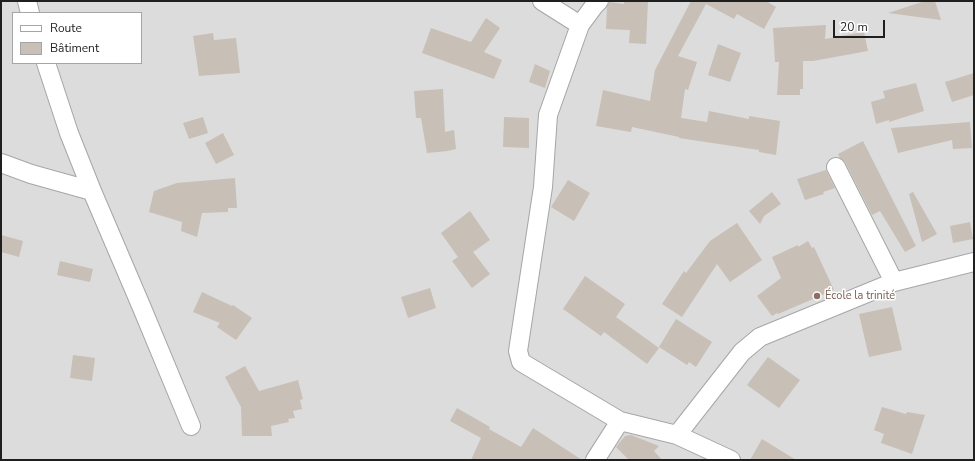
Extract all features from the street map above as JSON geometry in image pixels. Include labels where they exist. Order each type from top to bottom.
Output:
[{"type":"street","points":[[27,1],[30,12]]},
{"type":"street","points":[[542,1],[580,25]]},
{"type":"street","points":[[599,1],[580,25],[548,115],[543,187],[518,351],[521,362],[620,421],[677,436],[731,460]]},
{"type":"street","points":[[46,64],[68,133],[191,426]]},
{"type":"street","points":[[1,163],[31,174],[92,191]]},
{"type":"street","points":[[836,167],[894,282]]},
{"type":"street","points":[[677,436],[742,352],[760,337],[894,282],[974,262]]},
{"type":"street","points":[[595,460],[620,421]]},
{"type":"shaded area","points":[[1,1],[974,1],[974,460],[1,460]]},
{"type":"building","points":[[624,1],[648,1],[646,44],[629,43],[630,30],[606,29],[607,7],[609,2],[624,4]]},
{"type":"building","points":[[691,1],[766,1],[776,7],[764,29],[737,14],[734,19],[706,4],[678,56],[697,62],[688,90],[685,89],[681,118],[707,122],[709,111],[749,119],[749,116],[780,121],[776,155],[759,152],[759,150],[679,138],[632,127],[631,132],[596,126],[603,90],[650,101],[655,70]]},
{"type":"building","points":[[925,1],[935,1],[941,20],[888,13]]},
{"type":"building","points":[[486,18],[500,28],[484,52],[502,60],[494,79],[422,53],[431,28],[471,42]]},
{"type":"building","points":[[826,25],[825,39],[864,32],[868,51],[813,61],[803,61],[803,89],[800,89],[800,95],[777,95],[779,62],[775,62],[773,28]]},
{"type":"building","points":[[213,33],[214,40],[236,38],[240,73],[199,76],[193,36]]},
{"type":"building","points":[[718,44],[741,53],[730,82],[708,75]]},
{"type":"building","points":[[535,64],[550,71],[545,88],[529,82]]},
{"type":"building","points":[[974,73],[974,95],[952,102],[945,82]]},
{"type":"building","points":[[916,83],[924,111],[889,122],[889,120],[876,124],[871,102],[885,98],[883,91]]},
{"type":"building","points":[[443,89],[445,132],[454,130],[456,149],[427,153],[421,118],[416,118],[414,91]]},
{"type":"building","points":[[203,117],[208,133],[189,139],[183,123]]},
{"type":"building","points":[[504,117],[529,118],[529,148],[503,147]]},
{"type":"building","points":[[970,122],[972,148],[953,149],[952,140],[898,153],[891,128]]},
{"type":"building","points":[[223,133],[234,155],[216,164],[205,143]]},
{"type":"building","points":[[863,141],[916,246],[905,252],[880,211],[872,215],[845,162],[838,154]]},
{"type":"building","points":[[826,170],[835,188],[823,192],[824,194],[805,200],[797,179]]},
{"type":"building","points":[[235,178],[237,208],[228,208],[228,212],[202,213],[197,237],[181,231],[182,222],[149,212],[154,191],[177,183]]},
{"type":"building","points":[[568,180],[590,193],[574,221],[551,207]]},
{"type":"building","points":[[772,192],[781,204],[764,216],[760,224],[749,211]]},
{"type":"building","points":[[913,192],[937,234],[922,242],[909,194]]},
{"type":"building","points":[[470,211],[490,240],[473,252],[490,274],[472,288],[452,261],[458,257],[441,233]]},
{"type":"building","points":[[970,222],[973,239],[953,243],[950,226]]},
{"type":"building","points":[[737,223],[762,260],[730,282],[717,264],[682,317],[662,304],[684,271],[686,273],[710,241]]},
{"type":"building","points":[[1,235],[23,241],[19,257],[1,252]]},
{"type":"building","points":[[808,241],[812,248],[814,247],[834,290],[772,316],[757,296],[781,278],[772,257],[798,245],[798,247]]},
{"type":"building","points":[[60,261],[93,269],[90,282],[57,275]]},
{"type":"building","points":[[585,276],[625,304],[616,317],[659,348],[647,364],[604,332],[601,336],[563,309]]},
{"type":"building","points":[[430,288],[436,308],[408,318],[401,297]]},
{"type":"building","points":[[202,292],[232,306],[233,305],[252,318],[236,340],[217,327],[220,323],[193,312]]},
{"type":"building","points":[[892,307],[902,350],[869,357],[859,314]]},
{"type":"building","points":[[676,319],[712,342],[696,367],[689,362],[687,365],[659,347]]},
{"type":"building","points":[[73,355],[95,358],[92,381],[70,378]]},
{"type":"building","points":[[768,357],[800,380],[779,408],[747,385]]},
{"type":"building","points":[[245,366],[259,391],[298,380],[303,399],[300,400],[302,409],[293,411],[295,418],[288,419],[289,422],[271,426],[272,436],[242,436],[241,407],[225,377]]},
{"type":"building","points":[[882,407],[906,414],[907,412],[925,415],[912,454],[881,443],[884,434],[874,430]]},
{"type":"building","points":[[457,408],[490,427],[489,429],[521,447],[533,428],[582,460],[471,460],[481,438],[450,421]]},
{"type":"building","points":[[631,435],[659,446],[654,451],[662,460],[629,460],[616,447],[625,436]]},
{"type":"building","points":[[762,439],[796,460],[750,460]]},
{"type":"place","name":"École la trinité","points":[[817,296]]}]
